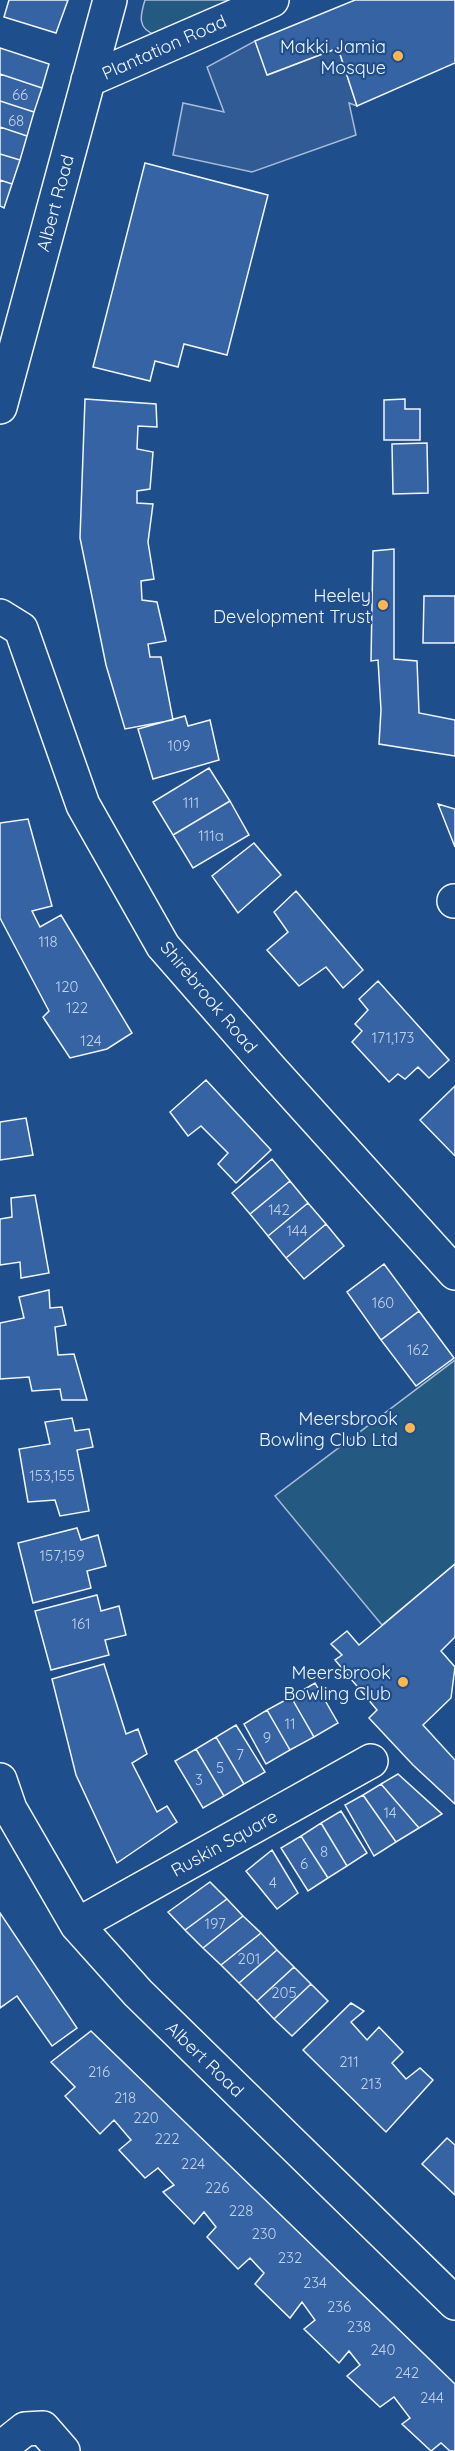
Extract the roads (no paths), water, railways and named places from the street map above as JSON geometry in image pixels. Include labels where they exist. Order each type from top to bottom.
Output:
[{"type":"street","name":"Albert Road","points":[[0,407],[110,0]]},
{"type":"street","name":"Plantation Road","points":[[88,80],[272,0]]},
{"type":"street","name":"Shirebrook Road","points":[[0,616],[21,629],[83,805],[163,946],[269,1068],[455,1273]]},
{"type":"street","name":"Ruskin Square","points":[[77,1925],[371,1761]]},
{"type":"street","name":"Albert Road","points":[[0,1780],[10,1809],[77,1925],[138,1993],[455,2303]]},
{"type":"street","points":[[0,2450],[25,2428],[53,2440]]},
{"type":"place","name":"Makki Jamia Mosque","points":[[398,56]]},
{"type":"place","name":"Heeley Development Trust","points":[[383,605]]},
{"type":"place","name":"Meersbrook Bowling Club Ltd","points":[[410,1428]]},
{"type":"place","name":"Meersbrook Bowling Club","points":[[403,1682]]}]
